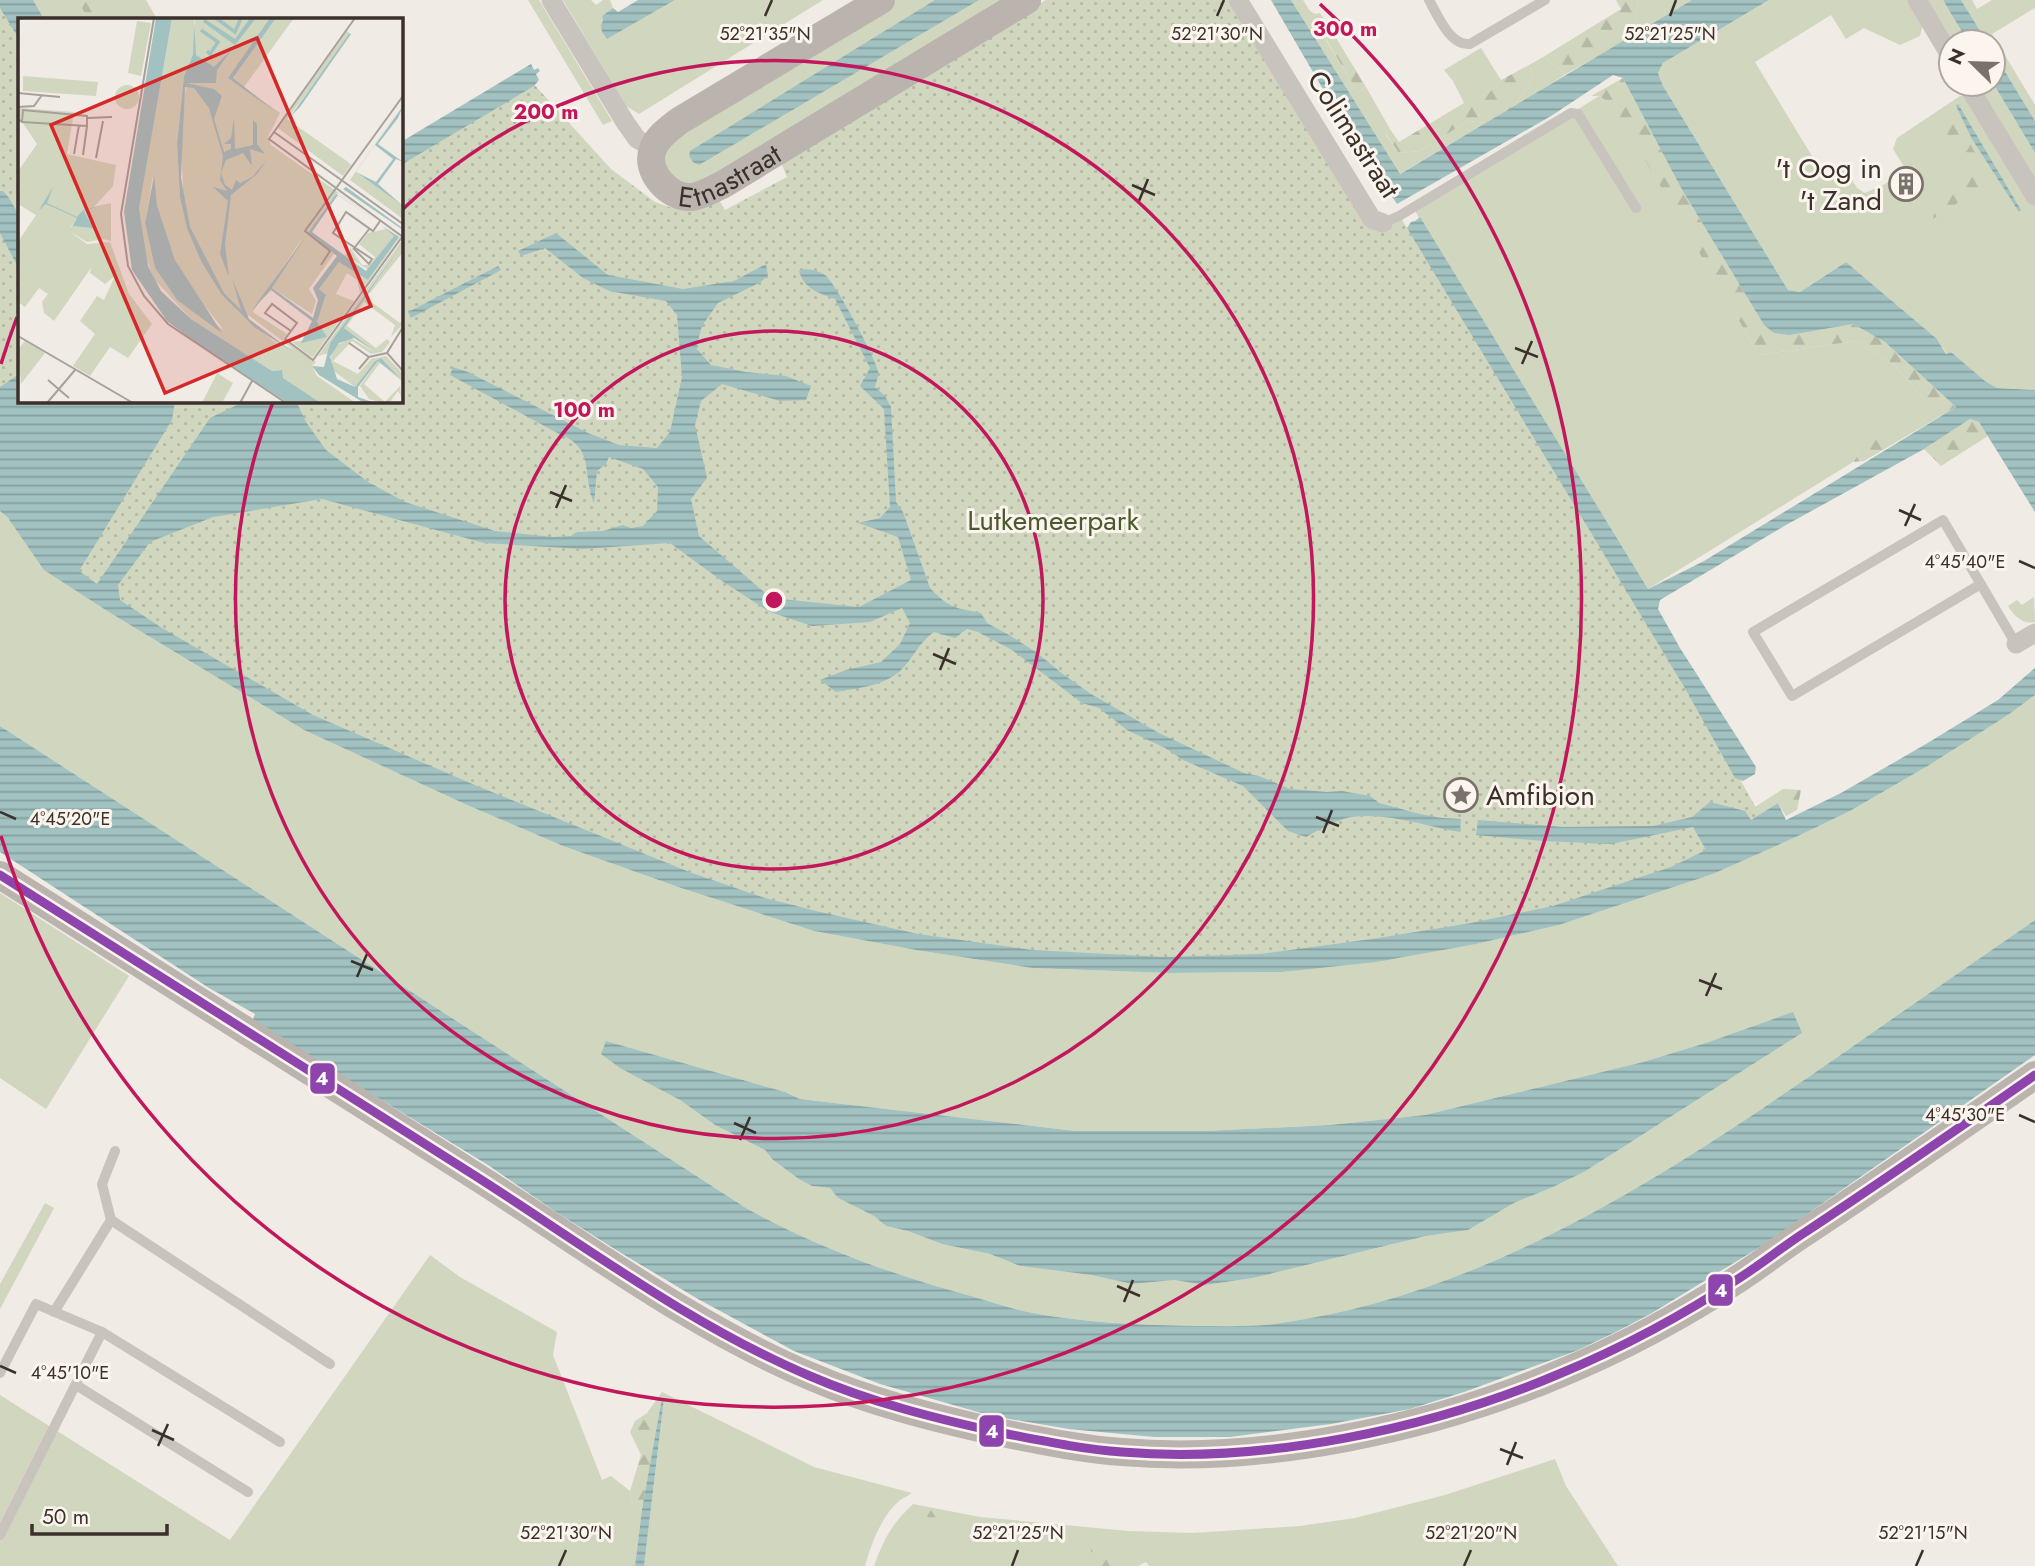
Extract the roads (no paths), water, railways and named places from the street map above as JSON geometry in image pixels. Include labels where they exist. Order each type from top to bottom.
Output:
[{"type":"street","points":[[551,0],[625,122],[637,139],[653,148]]},
{"type":"street","name":"Etnastraat","points":[[881,0],[667,130],[653,148],[653,164],[657,178],[664,187],[684,197],[694,197],[722,185],[1027,0]]},
{"type":"street","name":"Colimastraat","points":[[1238,0],[1372,219],[1383,223]]},
{"type":"street","points":[[1917,0],[1937,34]]},
{"type":"street","points":[[1976,98],[2035,196]]},
{"type":"street","points":[[2016,644],[2035,633]]},
{"type":"street","points":[[0,875],[481,1179],[653,1292],[762,1353],[810,1376],[872,1400],[957,1424],[1045,1442],[1120,1452],[1166,1455],[1231,1452],[1355,1436],[1411,1424],[1465,1408],[1557,1375],[1642,1335],[1740,1278],[2035,1075]]},
{"type":"lane","points":[[1429,0],[1455,41],[1463,44],[1471,44],[1545,0]]},
{"type":"lane","points":[[1383,223],[1571,113],[1578,114],[1636,208]]},
{"type":"lane","points":[[1981,584],[1791,696],[1753,632],[1943,520],[1981,584],[2016,644]]},
{"type":"lane","points":[[115,1151],[102,1184],[111,1220],[330,1364]]},
{"type":"lane","points":[[54,1312],[111,1220]]},
{"type":"lane","points":[[0,1373],[36,1304],[102,1332],[280,1442]]},
{"type":"lane","points":[[0,1535],[102,1332]]},
{"type":"lane","points":[[76,1385],[248,1492]]},
{"type":"water","points":[[0,0],[33,0],[43,18],[18,18],[18,37],[0,8]]},
{"type":"water","points":[[638,0],[675,0],[607,39],[602,32],[602,16],[613,8],[618,12]]},
{"type":"water","points":[[935,0],[979,0],[699,165],[689,156],[690,151]]},
{"type":"water","points":[[1271,0],[1291,0],[1400,174],[1692,0],[1769,0],[1663,63],[1658,73],[1663,86],[1788,290],[1800,292],[1846,262],[1937,339],[1946,354],[1951,352],[1985,381],[1997,388],[2035,390],[2035,512],[1979,422],[1970,419],[1924,449],[1786,525],[1660,600],[1658,609],[1680,648],[1756,767],[1755,774],[1743,781],[1735,778],[1686,690],[1407,228],[1420,217],[1648,589],[1704,561],[1956,407],[1885,342],[1853,324],[1789,335],[1774,333],[1764,325],[1681,188],[1623,78],[1613,75],[1551,116],[1397,204],[1341,120]]},
{"type":"water","points":[[1943,0],[1961,0],[1978,28],[1960,28]]},
{"type":"water","points":[[531,64],[534,70],[538,68],[540,71],[536,74],[539,80],[534,86],[402,164],[402,141]]},
{"type":"water","points":[[2007,75],[2035,121],[2035,153],[2002,98],[2007,98]]},
{"type":"water","points":[[1958,104],[2021,210],[2019,212],[1972,139],[1956,106]]},
{"type":"water","points":[[0,191],[3,191],[18,213],[18,267],[0,233]]},
{"type":"water","points":[[556,233],[608,275],[683,289],[734,281],[766,264],[768,275],[761,282],[718,303],[702,326],[696,348],[711,365],[786,376],[811,386],[806,400],[780,401],[722,384],[701,401],[695,425],[707,478],[691,499],[699,536],[771,598],[859,607],[911,580],[898,537],[858,523],[880,518],[890,507],[884,409],[860,386],[870,368],[835,299],[813,290],[801,277],[799,271],[809,269],[822,273],[830,281],[854,320],[875,363],[878,373],[875,387],[885,396],[891,407],[896,502],[903,512],[930,588],[942,600],[958,608],[981,613],[987,623],[1036,652],[1091,694],[1159,733],[1244,773],[1290,789],[1342,791],[1370,796],[1379,803],[1420,814],[1461,819],[1460,832],[1378,816],[1339,820],[1306,837],[1288,831],[1243,786],[1183,760],[1127,730],[1099,708],[1082,703],[1012,650],[967,629],[955,638],[934,632],[893,676],[870,686],[836,692],[820,680],[846,670],[881,662],[900,644],[910,623],[902,608],[870,622],[812,626],[770,612],[670,543],[582,549],[484,543],[322,499],[213,517],[150,542],[118,585],[120,600],[162,628],[313,715],[477,786],[692,873],[765,898],[918,934],[1032,950],[1165,957],[1260,954],[1372,939],[1553,906],[1671,867],[1706,850],[1693,827],[1611,844],[1476,835],[1478,820],[1563,827],[1653,826],[1692,817],[1710,802],[1745,811],[1751,820],[1778,803],[1786,820],[1841,793],[1926,744],[1998,700],[2035,668],[2035,695],[1931,764],[1850,811],[1713,874],[1559,925],[1476,944],[1376,962],[1282,972],[1169,973],[1032,968],[814,931],[563,846],[467,805],[304,730],[112,614],[44,570],[8,518],[0,511],[0,387],[18,375],[18,402],[175,402],[172,420],[79,571],[97,584],[210,418],[243,402],[296,402],[306,422],[326,450],[368,482],[405,502],[495,531],[553,537],[571,536],[577,532],[603,531],[623,525],[631,528],[643,526],[657,511],[658,487],[643,469],[609,457],[606,464],[597,471],[594,503],[586,463],[579,447],[450,375],[453,367],[468,372],[588,433],[619,445],[657,448],[670,432],[682,377],[677,315],[666,301],[609,291],[583,278],[545,248],[521,256],[518,251]]},
{"type":"water","points":[[498,266],[501,270],[411,318],[408,312]]},
{"type":"water","points":[[0,726],[746,1208],[827,1247],[884,1269],[1033,1313],[1155,1325],[1274,1324],[1351,1309],[1426,1287],[1499,1259],[1570,1225],[1639,1187],[1706,1145],[2035,920],[2035,1055],[1760,1247],[1652,1313],[1576,1351],[1410,1409],[1331,1424],[1230,1437],[1154,1437],[1069,1429],[992,1416],[880,1384],[794,1351],[621,1253],[488,1165],[252,1021],[255,1014],[209,988],[0,852]]},
{"type":"water","points":[[1793,1012],[1802,1033],[1584,1172],[1514,1203],[1468,1230],[1426,1236],[1253,1278],[1205,1285],[1174,1280],[1132,1284],[1091,1275],[1020,1266],[990,1254],[942,1244],[886,1226],[874,1216],[838,1198],[830,1188],[812,1186],[799,1179],[772,1159],[765,1150],[715,1125],[680,1100],[620,1068],[601,1054],[606,1041],[785,1092],[800,1099],[1076,1131],[1205,1131],[1330,1125],[1425,1115],[1643,1062]]},
{"type":"water","points":[[662,1398],[644,1566],[635,1566],[642,1509]]},
{"type":"place","name":"'t Oog in 't Zand","points":[[1906,184]]},
{"type":"place","name":"Amfibion","points":[[1461,795]]},
{"type":"park label","name":"Lutkemeerpark","points":[[1053,520]]}]
